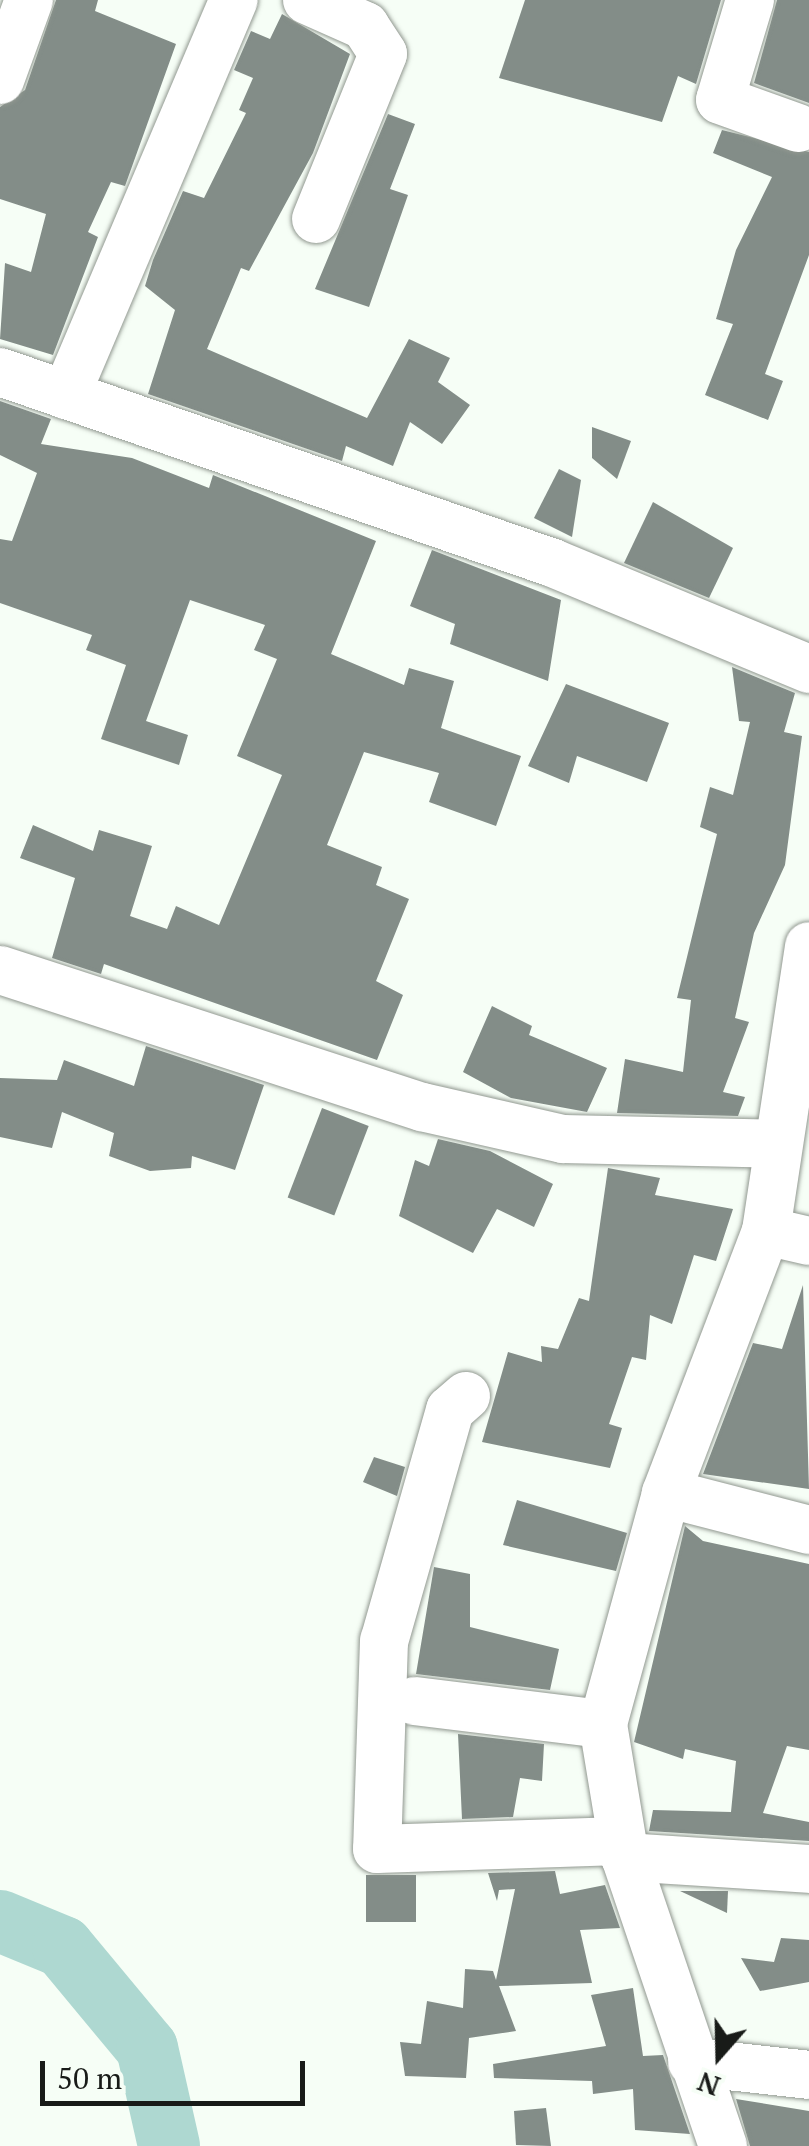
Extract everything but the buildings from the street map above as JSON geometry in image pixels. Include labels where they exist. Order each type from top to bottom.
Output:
[{"type":"street","points":[[0,80],[29,0]]},
{"type":"street","points":[[66,395],[234,0]]},
{"type":"street","points":[[308,0],[366,26],[383,54],[316,219]]},
{"type":"street","points":[[750,0],[720,100],[798,128]]},
{"type":"street","points":[[0,372],[553,562],[809,669]]},
{"type":"street","points":[[723,2146],[721,2066],[638,1854],[604,1724],[682,1497],[792,1236],[777,1144],[809,946]]},
{"type":"street","points":[[0,970],[492,1124],[563,1139],[777,1144]]},
{"type":"street","points":[[466,1396],[450,1410],[384,1641],[377,1849],[638,1854],[809,1868]]},
{"type":"street","points":[[682,1497],[809,1530]]},
{"type":"street","points":[[415,1700],[604,1724]]},
{"type":"street","points":[[721,2066],[809,2075]]},
{"type":"waterway","points":[[0,1921],[63,1947],[147,2048],[169,2146]]}]
